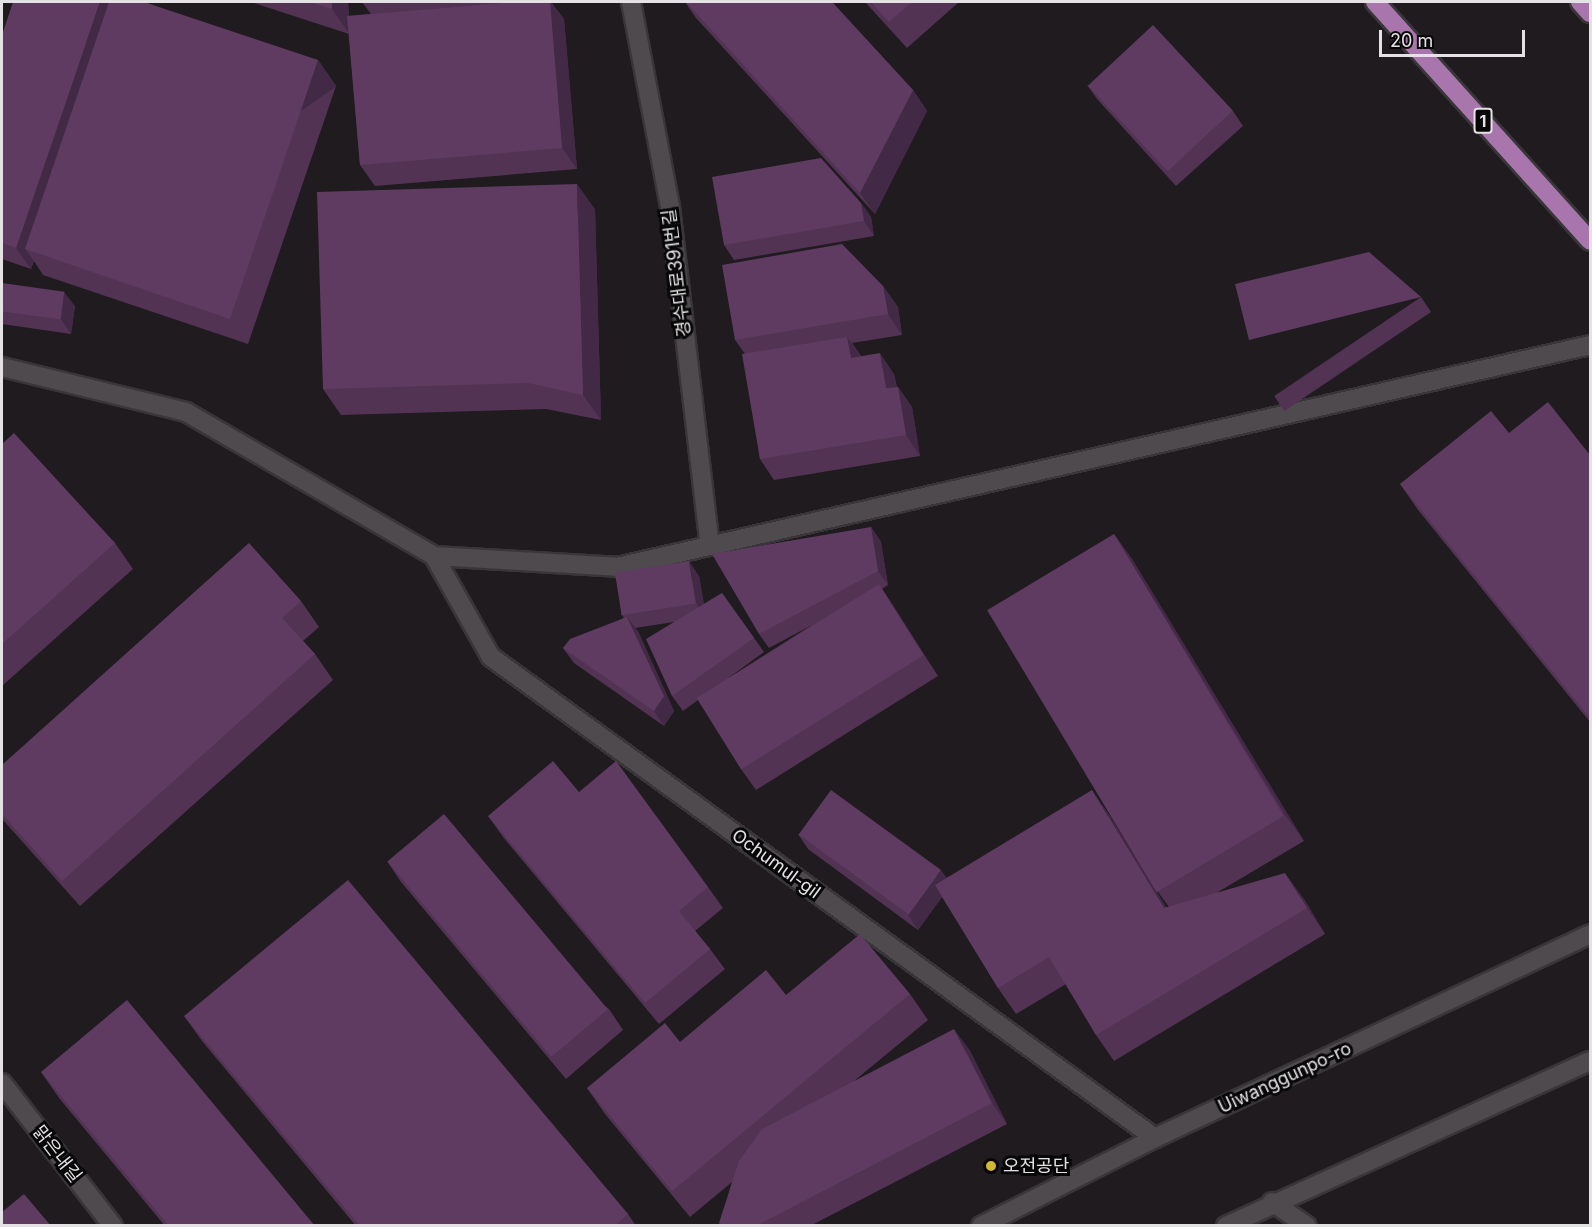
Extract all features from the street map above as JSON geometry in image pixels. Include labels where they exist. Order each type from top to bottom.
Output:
[{"type":"main road","name":"1","points":[[1375,2],[1590,241]]},
{"type":"main road","points":[[1580,2],[1590,13]]},
{"type":"street","name":"경수대로391번길","points":[[631,2],[670,207],[710,546]]},
{"type":"street","points":[[2,367],[186,411],[434,556],[617,567],[1590,345]]},
{"type":"street","name":"Ochumul-gil","points":[[434,556],[491,657],[1155,1138]]},
{"type":"street","name":"Uiwanggunpo-ro","points":[[981,1226],[1155,1138],[1590,934]]},
{"type":"street","points":[[1226,1226],[1272,1202],[1590,1061]]},
{"type":"street","name":"맑은내길","points":[[2,1083],[112,1226]]},
{"type":"street","points":[[1272,1202],[1307,1226]]},
{"type":"building","points":[[13,2],[100,2],[16,248],[2,243],[2,35]]},
{"type":"building","points":[[109,2],[144,2],[318,60],[230,319],[25,249]]},
{"type":"building","points":[[310,2],[332,2],[332,9]]},
{"type":"building","points":[[517,2],[550,2],[562,148],[360,165],[347,16]]},
{"type":"building","points":[[686,2],[832,2],[913,90],[860,193]]},
{"type":"building","points":[[871,2],[912,2],[889,22]]},
{"type":"building","points":[[1153,25],[1233,111],[1168,171],[1088,86]]},
{"type":"building","points":[[821,158],[861,203],[864,221],[724,245],[712,177]]},
{"type":"building","points":[[577,184],[583,395],[528,383],[323,389],[317,192]]},
{"type":"building","points":[[842,244],[883,286],[888,314],[735,340],[722,265]]},
{"type":"building","points":[[1369,252],[1421,297],[1249,340],[1235,284]]},
{"type":"building","points":[[2,283],[64,292],[60,319],[2,311]]},
{"type":"building","points":[[847,337],[851,358],[880,353],[886,388],[898,387],[906,435],[760,459],[742,354]]},
{"type":"building","points":[[1548,402],[1590,455],[1590,718],[1400,484],[1491,411],[1509,433]]},
{"type":"building","points":[[14,433],[115,543],[2,644],[2,444]]},
{"type":"building","points":[[871,527],[878,571],[759,634],[712,554]]},
{"type":"building","points":[[1114,534],[1283,816],[1157,892],[987,610]]},
{"type":"building","points":[[249,543],[301,601],[282,618],[315,654],[62,881],[2,814],[2,765]]},
{"type":"building","points":[[689,561],[696,603],[622,615],[615,573]]},
{"type":"building","points":[[879,584],[924,655],[741,769],[697,698]]},
{"type":"building","points":[[722,593],[754,638],[672,696],[646,639]]},
{"type":"building","points":[[627,617],[664,696],[654,711],[563,648],[570,639]]},
{"type":"building","points":[[553,761],[579,792],[616,761],[708,887],[679,911],[710,949],[645,1003],[488,816]]},
{"type":"building","points":[[831,790],[941,870],[909,914],[799,834]]},
{"type":"building","points":[[1092,790],[1164,908],[1285,873],[1307,908],[1096,1035],[1049,957],[998,988],[935,885]]},
{"type":"building","points":[[444,814],[608,1009],[551,1057],[387,862]]},
{"type":"building","points":[[348,880],[628,1214],[615,1226],[360,1226],[184,1016]]},
{"type":"building","points":[[860,934],[910,994],[672,1191],[587,1088],[665,1023],[680,1042],[766,970],[786,995]]},
{"type":"building","points":[[127,1000],[315,1226],[169,1226],[41,1072]]},
{"type":"building","points":[[954,1029],[992,1103],[756,1226],[721,1226],[719,1223],[739,1161],[762,1129]]},
{"type":"building","points":[[24,1194],[51,1226],[2,1226],[2,1212]]},
{"type":"place","name":"오전공단","points":[[991,1166]]}]
